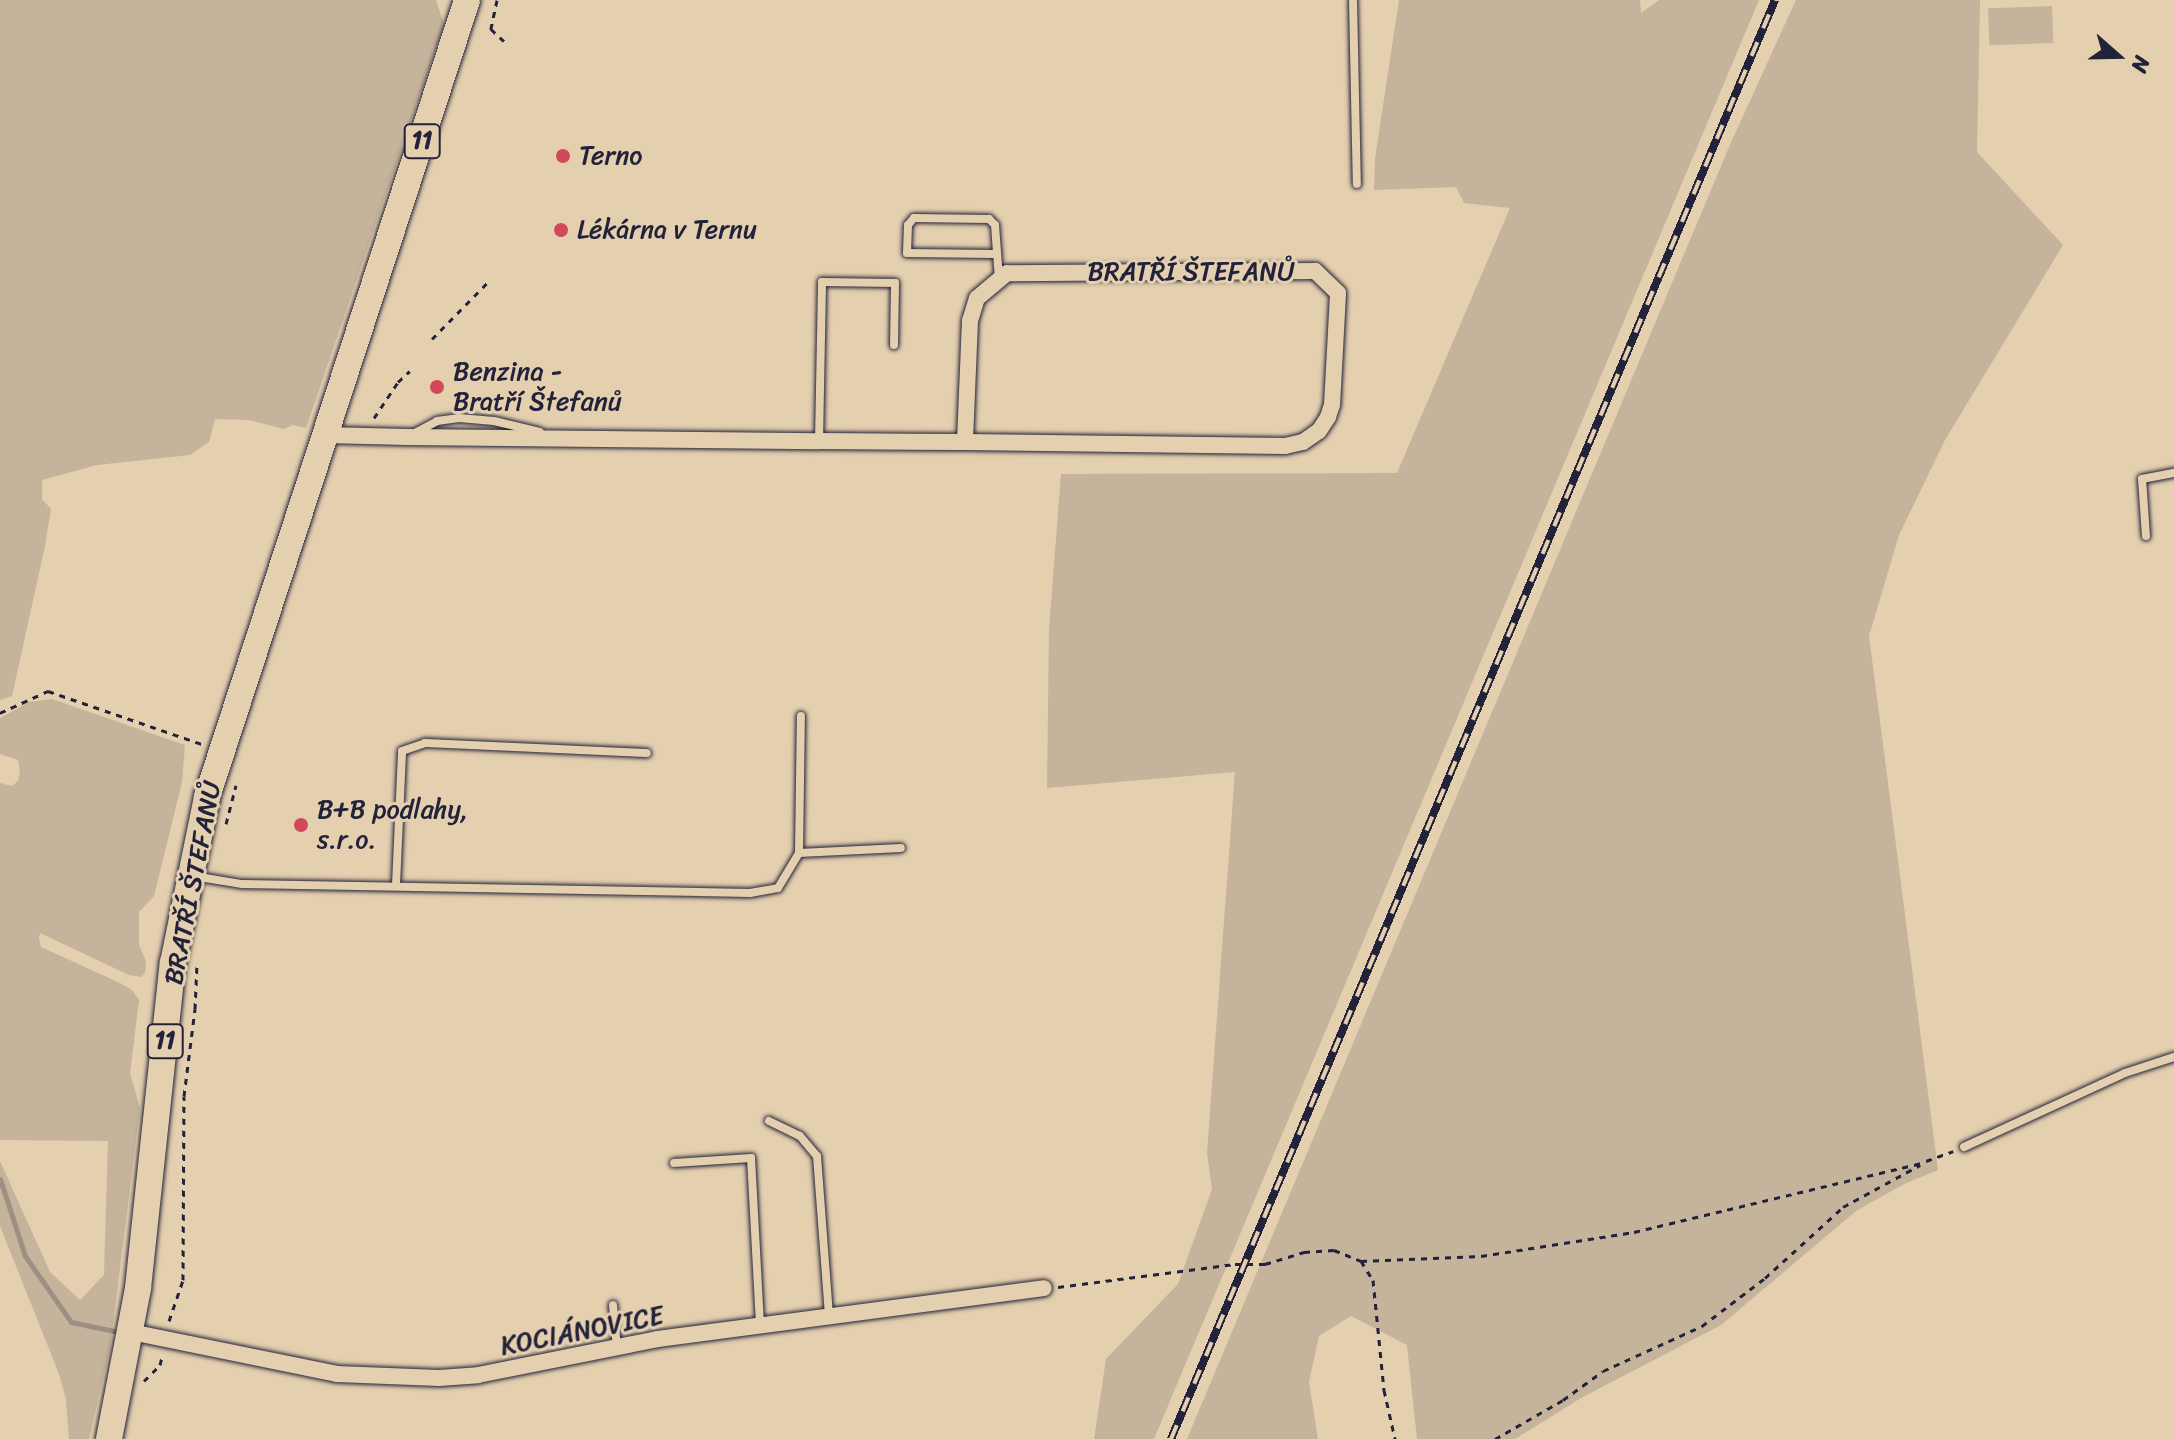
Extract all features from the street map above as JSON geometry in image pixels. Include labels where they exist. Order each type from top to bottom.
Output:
[{"type":"main road","name":"BRATŘÍ ŠTEFANŮ","points":[[109,1439],[131,1332],[173,963],[189,876],[221,751],[467,0]]},
{"type":"street","name":"BRATŘÍ ŠTEFANŮ","points":[[325,435],[1285,446],[1303,442],[1319,431],[1332,405],[1338,293],[1315,271],[1007,273],[999,280]]},
{"type":"street","points":[[965,442],[970,321],[977,298],[999,280]]},
{"type":"street","name":"KOCIÁNOVICE","points":[[131,1332],[286,1367],[399,1378],[478,1375],[617,1348],[761,1325],[1044,1288]]},
{"type":"lane","points":[[1353,0],[1357,184]]},
{"type":"lane","points":[[995,254],[907,253],[908,225],[914,218],[989,219],[995,225],[999,280]]},
{"type":"lane","points":[[819,441],[822,282],[895,283],[894,345]]},
{"type":"lane","points":[[2146,536],[2142,479],[2174,473]]},
{"type":"lane","points":[[189,876],[242,884],[750,893],[778,888],[799,853],[801,716]]},
{"type":"lane","points":[[396,885],[402,751],[425,743],[647,753]]},
{"type":"lane","points":[[799,853],[901,848]]},
{"type":"lane","points":[[1964,1147],[2125,1073],[2174,1057]]},
{"type":"lane","points":[[769,1121],[800,1136],[817,1156],[829,1316]]},
{"type":"lane","points":[[674,1163],[751,1158],[761,1325]]},
{"type":"lane","points":[[613,1305],[617,1348]]},
{"type":"path","points":[[497,0],[491,29],[506,43]]},
{"type":"path","points":[[432,339],[489,281]]},
{"type":"path","points":[[369,436],[373,419],[398,382],[410,371]]},
{"type":"path","points":[[0,713],[48,691],[221,751]]},
{"type":"path","points":[[224,829],[236,785]]},
{"type":"path","points":[[137,1391],[160,1365],[183,1280],[184,1096],[195,1009],[197,955]]},
{"type":"path","points":[[1044,1288],[1235,1264],[1265,1264],[1304,1252],[1334,1250],[1361,1261],[1481,1256],[1634,1232],[1925,1162],[1964,1147]]},
{"type":"path","points":[[1495,1439],[1563,1400],[1603,1371],[1702,1326],[1765,1278],[1843,1207],[1925,1162]]},
{"type":"path","points":[[1361,1261],[1373,1280],[1384,1390],[1395,1439]]},
{"type":"shaded area","points":[[0,0],[436,0],[444,24],[306,428],[293,425],[284,429],[249,420],[215,419],[209,442],[190,455],[97,465],[42,480],[42,499],[51,509],[45,546],[12,696],[0,700]]},
{"type":"shaded area","points":[[1399,0],[1640,0],[1641,13],[1659,0],[1759,0],[1154,1439],[1094,1439],[1106,1359],[1178,1284],[1212,1189],[1207,1153],[1235,772],[1047,788],[1049,630],[1061,474],[1397,473],[1510,208],[1464,203],[1456,187],[1374,190],[1375,159]]},
{"type":"shaded area","points":[[1796,0],[1980,0],[1977,152],[2063,245],[1945,440],[1899,535],[1869,636],[1938,1170],[1904,1184],[1856,1211],[1721,1325],[1581,1398],[1515,1439],[1417,1439],[1407,1345],[1351,1316],[1319,1336],[1309,1382],[1318,1439],[1187,1439],[1729,147]]},
{"type":"shaded area","points":[[2052,6],[2053,43],[1989,45],[1988,8]]},
{"type":"shaded area","points":[[52,699],[185,745],[182,782],[154,896],[139,912],[139,945],[146,961],[145,973],[141,977],[129,975],[40,933],[39,938],[41,947],[122,984],[132,990],[139,1000],[130,1073],[140,1108],[110,1348],[89,1439],[69,1439],[66,1399],[59,1374],[0,1226],[0,1161],[50,1272],[80,1300],[104,1275],[108,1141],[0,1140],[0,783],[12,786],[18,781],[20,772],[18,760],[0,754],[0,718],[29,702]]},
{"type":"waterway","points":[[0,1179],[25,1256],[71,1322],[114,1331]]},
{"type":"railway","points":[[1171,1439],[1775,0]]},
{"type":"place","name":"Terno","points":[[563,156]]},
{"type":"place","name":"Lékárna v Ternu","points":[[561,230]]},
{"type":"place","name":"Benzina - Bratří Štefanů","points":[[437,387]]},
{"type":"place","name":"B+B podlahy, s.r.o.","points":[[301,825]]}]
